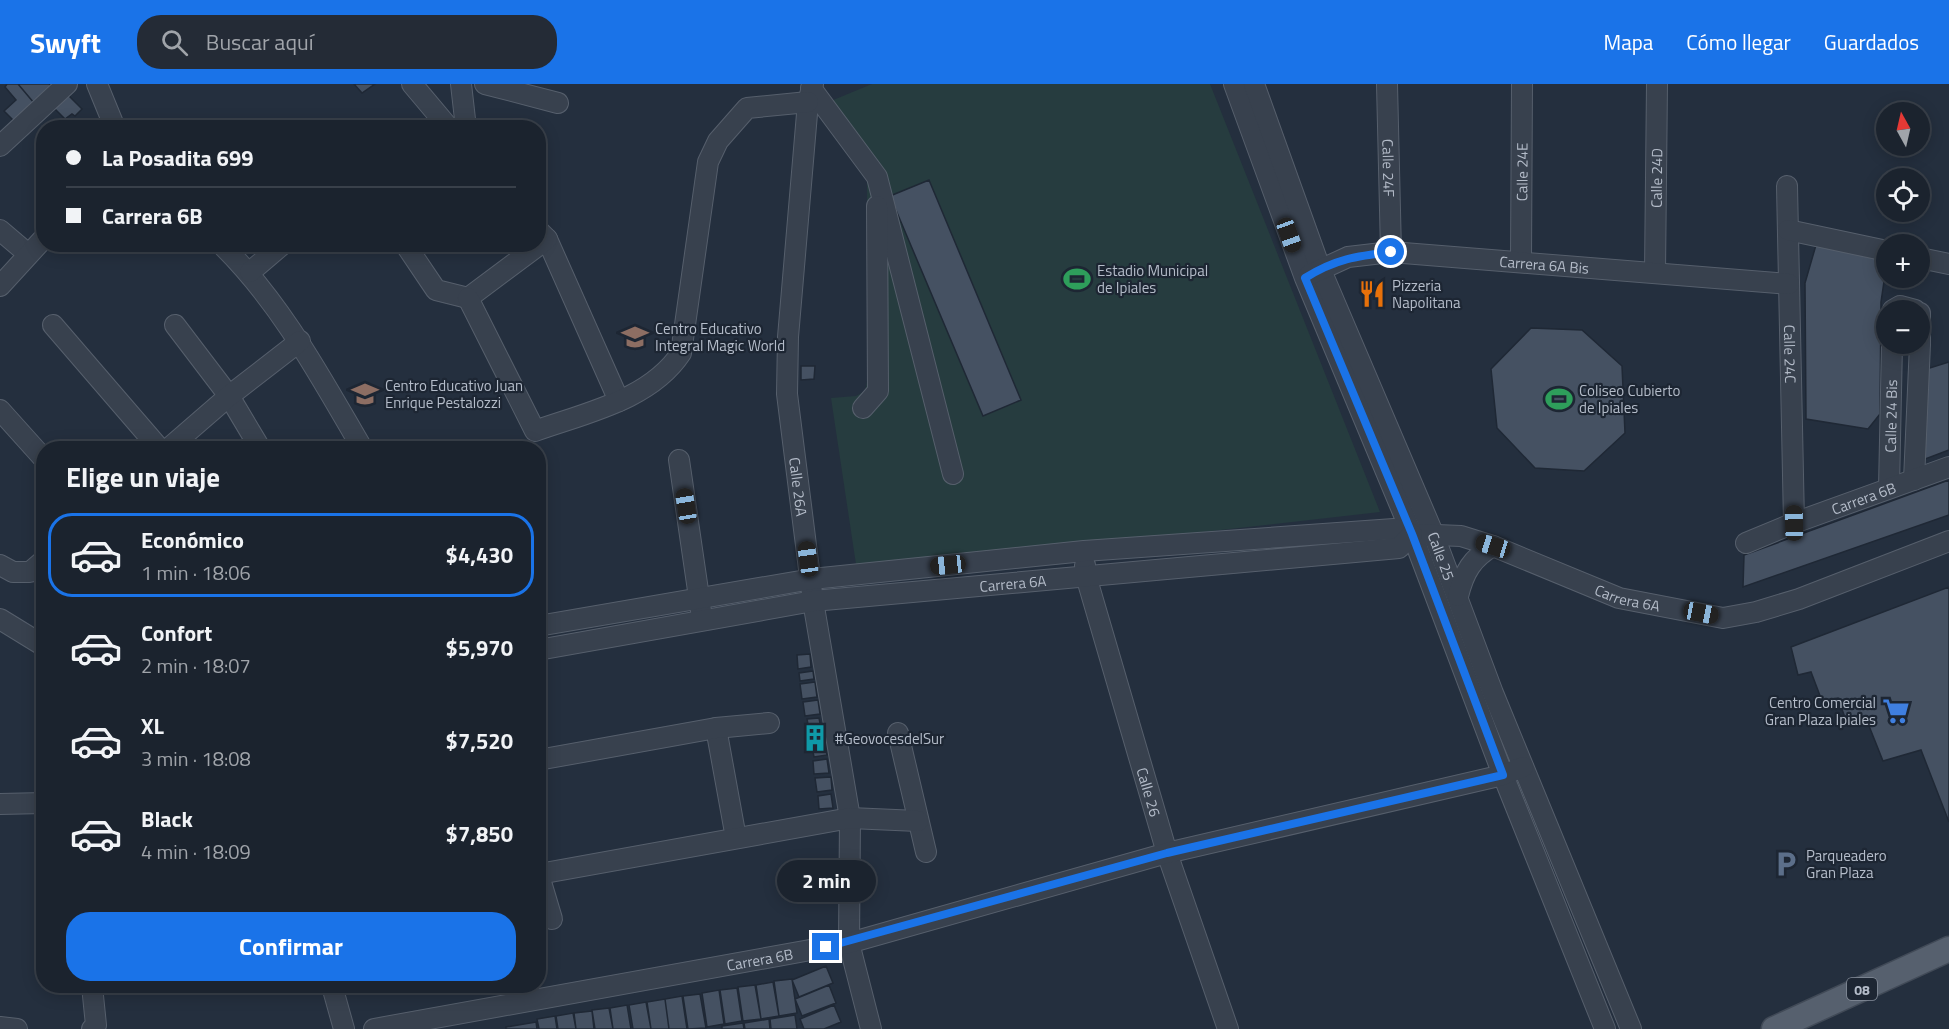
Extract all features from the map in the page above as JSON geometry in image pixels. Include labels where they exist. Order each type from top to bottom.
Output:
[{"type":"main road","name":"08","points":[[1774,1029],[1949,949]]},
{"type":"street","points":[[0,146],[67,84]]},
{"type":"street","points":[[97,84],[112,120]]},
{"type":"street","points":[[412,84],[442,120]]},
{"type":"street","points":[[460,84],[465,120]]},
{"type":"street","points":[[485,84],[558,103]]},
{"type":"street","name":"Calle 25","points":[[1234,84],[1313,273],[1503,775],[1605,1029]]},
{"type":"street","name":"Calle 25","points":[[1254,84],[1313,273],[1433,533],[1493,693],[1631,1029]]},
{"type":"street","name":"Calle 24F","points":[[1387,84],[1391,252]]},
{"type":"street","name":"Calle 24E","points":[[1521,260],[1522,84]]},
{"type":"street","name":"Calle 24D","points":[[1655,272],[1657,84]]},
{"type":"street","points":[[410,252],[436,290],[468,298],[535,431],[619,401],[655,382],[672,368],[681,353],[708,162],[718,141],[747,108],[810,91],[877,177],[953,474]]},
{"type":"street","name":"Calle 26A","points":[[810,91],[788,337],[787,394],[812,579],[813,602],[850,818],[849,943],[871,1029]]},
{"type":"street","points":[[863,408],[878,391],[877,177]]},
{"type":"street","name":"Calle 24C","points":[[1787,186],[1794,523]]},
{"type":"street","points":[[0,230],[27,253]]},
{"type":"street","points":[[1788,230],[1876,249]]},
{"type":"street","points":[[546,241],[619,401]]},
{"type":"street","points":[[0,286],[36,245]]},
{"type":"street","points":[[229,252],[250,272],[300,341],[358,441]]},
{"type":"street","points":[[250,272],[274,252]]},
{"type":"street","points":[[468,298],[522,252]]},
{"type":"street","name":"Carrera 6A Bis","points":[[1313,273],[1348,256],[1391,252],[1521,260],[1789,285]]},
{"type":"street","points":[[1930,260],[1949,264]]},
{"type":"street","points":[[175,325],[229,396],[256,441]]},
{"type":"street","points":[[53,326],[153,441]]},
{"type":"street","points":[[177,441],[229,396],[300,341]]},
{"type":"street","name":"Calle 24 Bis","points":[[1889,488],[1892,354]]},
{"type":"street","name":"Calle 24 Bis","points":[[1914,480],[1920,354]]},
{"type":"street","points":[[0,410],[36,450]]},
{"type":"street","points":[[679,460],[702,623]]},
{"type":"street","name":"Carrera 6B","points":[[1746,543],[1794,523],[1949,467]]},
{"type":"street","name":"Carrera 6A","points":[[546,625],[812,579],[1084,550],[1394,529],[1412,534],[1433,533],[1461,536],[1493,546],[1619,597],[1723,618],[1756,612],[1799,599],[1949,541]]},
{"type":"street","name":"Carrera 6A","points":[[546,649],[813,602],[1399,548],[1412,534]]},
{"type":"street","points":[[1458,596],[1469,565],[1479,554],[1493,546]]},
{"type":"street","name":"Calle 26","points":[[1084,550],[1086,576],[1167,853],[1223,1027]]},
{"type":"street","points":[[0,565],[13,572],[30,572],[36,567]]},
{"type":"street","points":[[0,619],[36,641]]},
{"type":"street","points":[[546,759],[716,728],[769,723]]},
{"type":"street","points":[[716,728],[736,838]]},
{"type":"street","points":[[898,733],[926,852]]},
{"type":"street","name":"Carrera 6B","points":[[374,1029],[849,943],[1167,853],[1503,775],[1523,767]]},
{"type":"street","points":[[0,804],[36,803]]},
{"type":"street","points":[[546,872],[850,818],[918,821]]},
{"type":"street","points":[[546,898],[552,919]]},
{"type":"street","points":[[92,1029],[96,1025],[93,993]]},
{"type":"street","points":[[334,993],[344,1029]]},
{"type":"green space","name":"Estadio Municipal de Ipiales","points":[[872,84],[1210,84],[1380,512],[857,571],[831,398],[856,396],[865,391],[868,377],[867,181],[826,103]]},
{"type":"building","points":[[7,84],[18,84],[34,103],[14,121],[4,111],[16,100],[5,87]]},
{"type":"building","points":[[18,84],[49,84],[52,87],[34,103]]},
{"type":"building","points":[[354,84],[375,84],[362,93]]},
{"type":"building","points":[[65,92],[82,109],[75,116],[72,114],[65,119],[55,109],[52,112],[47,109]]},
{"type":"building","points":[[929,180],[1021,400],[983,416],[890,196]]},
{"type":"building","points":[[1816,245],[1876,259],[1876,288],[1883,288],[1881,300],[1876,300],[1876,354],[1881,354],[1880,414],[1868,429],[1806,419],[1805,283]]},
{"type":"building","name":"Coliseo Cubierto de Ipiales","points":[[1531,328],[1582,330],[1622,366],[1625,433],[1584,471],[1535,468],[1497,428],[1491,369]]},
{"type":"building","points":[[1949,362],[1949,450],[1920,461],[1920,371]]},
{"type":"building","points":[[801,366],[815,366],[814,379],[801,380]]},
{"type":"building","points":[[1949,480],[1949,515],[1743,587],[1744,555]]},
{"type":"building","name":"Centro Comercial Gran Plaza Ipiales","points":[[1949,587],[1949,822],[1921,750],[1883,761],[1867,721],[1848,726],[1838,698],[1822,701],[1811,672],[1798,675],[1791,647]]},
{"type":"building","points":[[810,654],[811,667],[798,669],[797,655]]},
{"type":"building","points":[[813,671],[814,679],[800,681],[799,673]]},
{"type":"building","points":[[815,682],[817,697],[802,699],[800,684]]},
{"type":"building","points":[[818,700],[820,714],[805,716],[803,702]]},
{"type":"building","points":[[819,718],[821,728],[809,730],[807,719]]},
{"type":"building","name":"#GeovocesdelSur","points":[[819,731],[822,742],[811,744],[809,733]]},
{"type":"building","points":[[825,744],[827,755],[814,757],[812,747]]},
{"type":"building","points":[[827,759],[829,773],[814,774],[813,761]]},
{"type":"building","points":[[831,777],[832,790],[817,792],[815,778]]},
{"type":"building","points":[[831,794],[833,808],[819,809],[818,796]]},
{"type":"building","points":[[826,966],[833,983],[799,997],[792,980]]},
{"type":"building","points":[[792,979],[797,1013],[779,1016],[774,981]]},
{"type":"building","points":[[773,982],[779,1016],[761,1019],[756,985]]},
{"type":"building","points":[[755,985],[761,1019],[743,1021],[738,987]]},
{"type":"building","points":[[829,985],[836,1003],[802,1016],[795,999]]},
{"type":"building","points":[[737,988],[742,1021],[725,1024],[720,990]]},
{"type":"building","points":[[719,990],[724,1024],[707,1027],[702,993]]},
{"type":"building","points":[[700,994],[706,1028],[688,1029],[683,996]]},
{"type":"building","points":[[682,996],[687,1029],[669,1029],[665,999]]},
{"type":"building","points":[[665,999],[669,1029],[651,1029],[647,1002]]},
{"type":"building","points":[[646,1002],[651,1029],[633,1029],[629,1005]]},
{"type":"building","points":[[627,1005],[631,1029],[613,1029],[610,1008]]},
{"type":"building","points":[[834,1005],[841,1022],[824,1029],[804,1029],[800,1019]]},
{"type":"building","points":[[609,1008],[613,1029],[595,1029],[592,1010]]},
{"type":"building","points":[[592,1011],[594,1029],[576,1029],[574,1013]]},
{"type":"building","points":[[573,1013],[576,1029],[558,1029],[556,1016]]},
{"type":"building","points":[[795,1015],[797,1029],[771,1029],[770,1019]]},
{"type":"building","points":[[555,1016],[557,1029],[539,1029],[537,1019]]},
{"type":"building","points":[[769,1019],[770,1029],[745,1029],[744,1023]]},
{"type":"building","points":[[536,1022],[537,1029],[506,1029],[506,1027]]},
{"type":"building","points":[[743,1023],[744,1029],[722,1029],[722,1026]]},
{"type":"place","name":"Estadio Municipal de Ipiales","points":[[1077,279]]},
{"type":"place","name":"Pizzeria Napolitana","points":[[1372,294]]},
{"type":"place","name":"Centro Educativo Integral Magic World","points":[[635,337]]},
{"type":"place","name":"Centro Educativo Juan Enrique Pestalozzi","points":[[365,394]]},
{"type":"place","name":"Coliseo Cubierto de Ipiales","points":[[1559,399]]},
{"type":"place","name":"Centro Comercial Gran Plaza Ipiales","points":[[1896,711]]},
{"type":"place","name":"#GeovocesdelSur","points":[[815,738]]},
{"type":"place","name":"Parqueadero Gran Plaza","points":[[1786,864]]},
{"type":"route","points":[[826,947],[849,943],[1167,853],[1503,775],[1412,534],[1305,278],[1320,268],[1348,256],[1391,252]]}]
